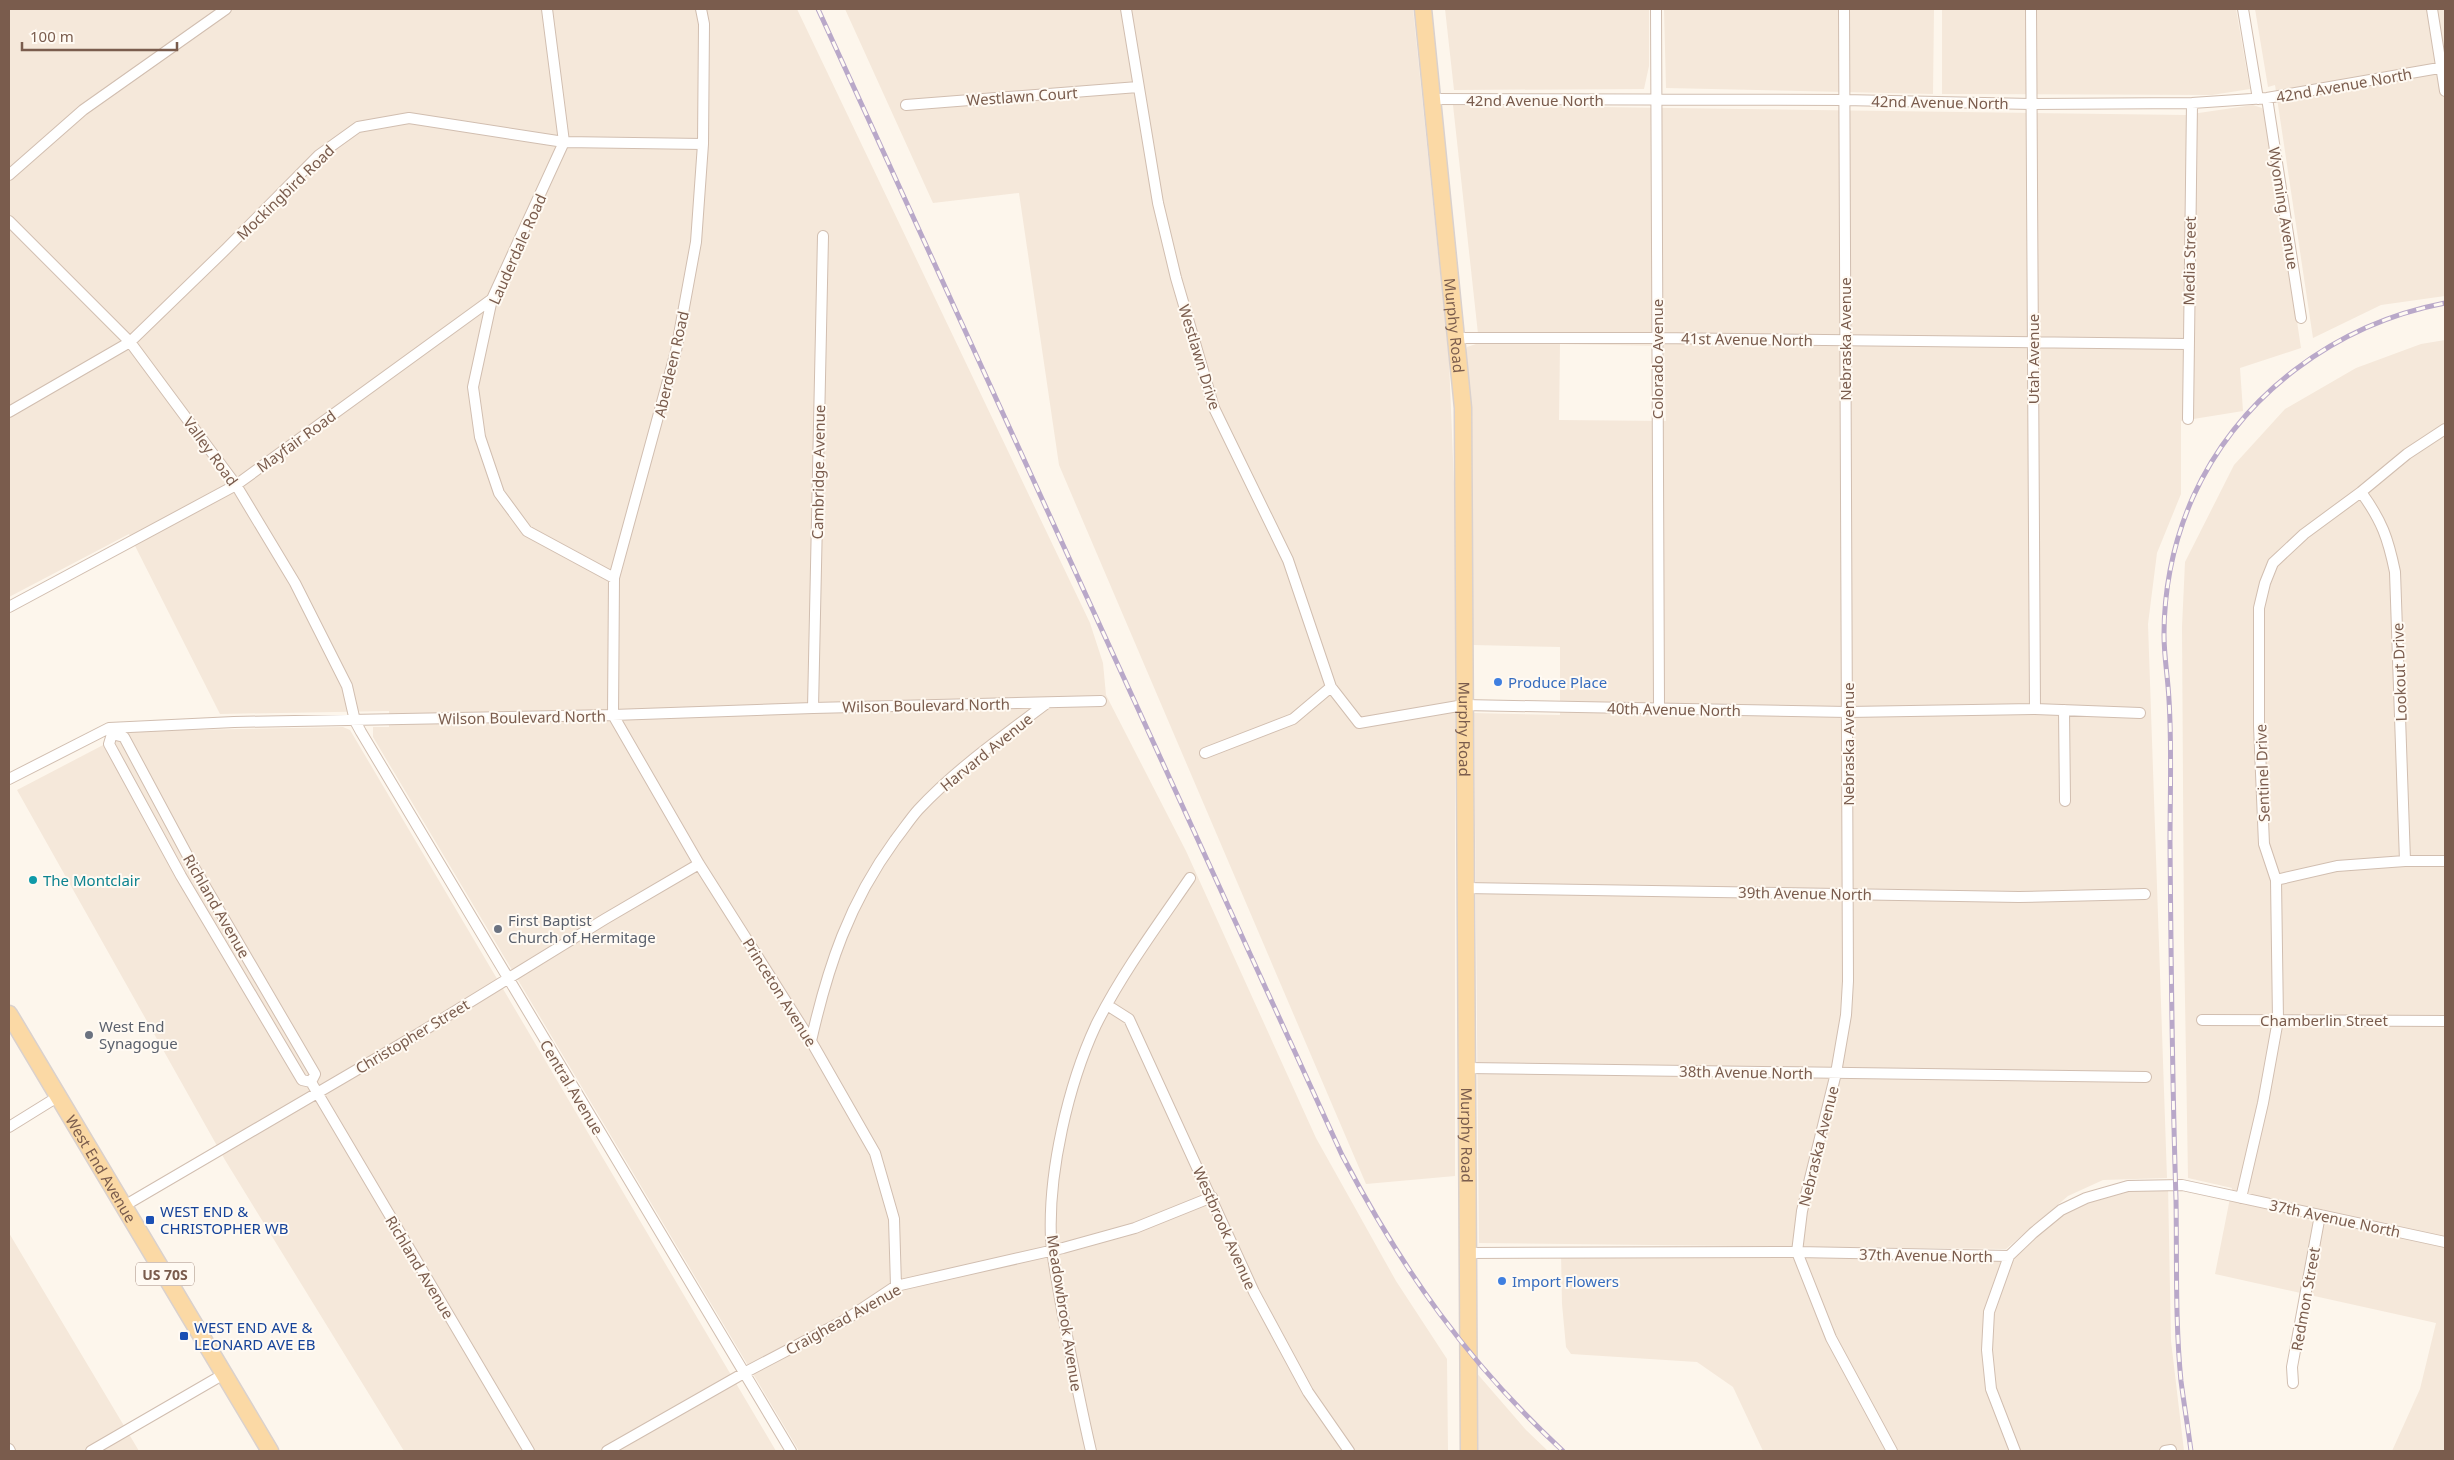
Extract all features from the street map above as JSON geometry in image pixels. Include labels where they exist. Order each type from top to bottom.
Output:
[{"type":"main road","name":"Murphy Road","points":[[1423,9],[1463,408],[1469,1451]]},
{"type":"main road","name":"West End Avenue","points":[[9,1014],[270,1451]]},
{"type":"street","points":[[9,175],[83,110],[226,9]]},
{"type":"street","points":[[547,9],[564,142]]},
{"type":"street","name":"Aberdeen Road","points":[[613,716],[614,578],[676,352],[696,242],[703,144],[704,24],[701,9]]},
{"type":"street","name":"Westlawn Drive","points":[[1126,9],[1158,204],[1176,278],[1214,408],[1288,560],[1331,688]]},
{"type":"street","name":"Colorado Avenue","points":[[1656,9],[1659,708]]},
{"type":"street","name":"Nebraska Avenue","points":[[1844,9],[1848,981],[1846,1015],[1836,1073],[1802,1211],[1797,1252],[1831,1338],[1892,1451]]},
{"type":"street","name":"Utah Avenue","points":[[2031,9],[2035,709]]},
{"type":"street","name":"Wyoming Avenue","points":[[2243,9],[2262,98],[2301,318]]},
{"type":"street","points":[[2432,9],[2443,68],[2445,91]]},
{"type":"street","name":"42nd Avenue North","points":[[1432,99],[1844,100],[2031,104],[2192,103],[2262,98],[2443,68]]},
{"type":"street","name":"Westlawn Court","points":[[906,105],[1138,88]]},
{"type":"street","name":"Media Street","points":[[2188,419],[2192,103]]},
{"type":"street","name":"Mockingbird Road","points":[[9,412],[130,342],[226,250],[319,155],[358,127],[409,118],[564,142],[703,144]]},
{"type":"street","name":"Lauderdale Road","points":[[564,142],[492,299],[473,387],[480,436],[499,494],[526,531],[614,578]]},
{"type":"street","name":"Valley Road","points":[[9,221],[130,342],[236,485],[295,583],[347,686],[355,721]]},
{"type":"street","name":"Cambridge Avenue","points":[[812,708],[823,236]]},
{"type":"street","name":"Mayfair Road","points":[[9,606],[236,485],[492,299]]},
{"type":"street","name":"41st Avenue North","points":[[1456,338],[1656,338],[2188,344]]},
{"type":"street","name":"Sentinel Drive","points":[[2241,1198],[2263,1103],[2278,1020],[2276,880],[2264,844],[2260,726],[2260,608],[2264,583],[2273,564],[2289,547],[2407,454],[2445,429]]},
{"type":"street","name":"Lookout Drive","points":[[2360,492],[2378,516],[2389,544],[2395,572],[2405,861]]},
{"type":"street","points":[[1205,753],[1293,718],[1331,688]]},
{"type":"street","name":"40th Avenue North","points":[[1331,688],[1359,723],[1464,705],[1848,712],[2064,710]]},
{"type":"street","name":"Wilson Boulevard North","points":[[9,778],[111,731],[234,722],[613,716],[812,708],[1101,702]]},
{"type":"street","name":"Harvard Avenue","points":[[811,1041],[823,987],[842,932],[859,896],[886,854],[917,811],[965,766],[1047,703]]},
{"type":"street","points":[[2065,802],[2064,710],[2140,713]]},
{"type":"street","name":"Princeton Avenue","points":[[613,716],[699,864],[811,1041],[875,1153],[894,1219],[896,1286]]},
{"type":"street","name":"Central Avenue","points":[[355,721],[507,979],[791,1451]]},
{"type":"street","name":"Richland Avenue","points":[[311,1082],[315,1074],[191,862],[124,737],[111,731],[110,744],[181,876],[302,1080],[311,1082],[529,1451]]},
{"type":"street","points":[[2276,880],[2337,866],[2405,861],[2445,861]]},
{"type":"street","name":"Christopher Street","points":[[124,1206],[699,864]]},
{"type":"street","name":"Meadowbrook Avenue","points":[[1091,1451],[1073,1372],[1052,1251],[1051,1212],[1057,1152],[1070,1096],[1095,1027],[1122,977],[1190,878]]},
{"type":"street","name":"39th Avenue North","points":[[1465,888],[2019,897],[2145,894]]},
{"type":"street","name":"Westbrook Avenue","points":[[1107,1005],[1129,1019],[1254,1292],[1308,1392],[1349,1451]]},
{"type":"street","name":"Chamberlin Street","points":[[2202,1020],[2445,1021]]},
{"type":"street","name":"38th Avenue North","points":[[1466,1068],[2146,1077]]},
{"type":"street","points":[[9,1127],[59,1096]]},
{"type":"street","name":"37th Avenue North","points":[[1468,1253],[1797,1252],[2009,1256],[2061,1210],[2086,1198],[2128,1186],[2182,1185],[2445,1242]]},
{"type":"street","name":"Craighead Avenue","points":[[606,1451],[744,1373],[846,1320],[896,1286],[1052,1251],[1134,1228],[1212,1197]]},
{"type":"street","name":"Redmon Street","points":[[2293,1383],[2292,1367],[2320,1215]]},
{"type":"street","points":[[2009,1256],[1989,1312],[1986,1344],[1991,1389],[2015,1451]]},
{"type":"street","points":[[91,1451],[224,1374]]},
{"type":"shaded area","points":[[9,9],[797,9],[1090,623],[1103,663],[1106,695],[1186,851],[1316,1138],[1396,1281],[1447,1359],[1448,1451],[799,1451],[373,737],[373,727],[389,727],[389,711],[220,714],[129,534],[9,597]]},
{"type":"shaded area","points":[[845,9],[1413,9],[1449,360],[1455,509],[1455,1176],[1366,1184],[1059,465],[1019,193],[933,203]]},
{"type":"shaded area","points":[[1445,9],[1649,9],[1649,66],[1644,89],[1454,90]]},
{"type":"shaded area","points":[[1664,9],[1934,9],[1933,94],[1666,88]]},
{"type":"shaded area","points":[[1942,9],[2236,9],[2250,89],[2212,95],[1942,94]]},
{"type":"shaded area","points":[[2255,9],[2445,9],[2445,296],[2381,305],[2313,338],[2275,85],[2268,87]]},
{"type":"shaded area","points":[[1453,105],[2185,115],[2253,105],[2262,108],[2267,121],[2301,348],[2240,368],[2243,411],[2181,421],[2181,494],[2157,553],[2148,624],[2167,1178],[2103,1180],[2068,1196],[2006,1249],[1479,1243],[1474,713],[1560,715],[1560,647],[1473,645],[1472,433],[1466,350],[1467,347],[1479,343]],"holes":[[[1560,344],[1664,346],[1666,421],[1559,420]]]},
{"type":"shaded area","points":[[2445,340],[2445,1451],[2392,1451],[2420,1389],[2436,1323],[2215,1274],[2232,1188],[2188,1178],[2182,627],[2185,562],[2234,465],[2285,409],[2356,368],[2421,344]]},
{"type":"shaded area","points":[[343,727],[350,730],[776,1451],[404,1451],[225,1160],[17,790],[130,731]]},
{"type":"shaded area","points":[[2168,1185],[2171,1341],[2184,1451],[1763,1451],[1733,1387],[1697,1362],[1571,1354],[1566,1347],[1562,1304],[1561,1253],[2009,1256],[2061,1210],[2128,1186]]},
{"type":"shaded area","points":[[9,1233],[139,1451],[9,1451]]},
{"type":"shaded area","points":[[1468,1363],[1526,1430],[1548,1451],[1469,1451]]},
{"type":"railway","points":[[818,9],[1342,1155],[1389,1238],[1439,1313],[1497,1384],[1563,1451]]},
{"type":"railway","points":[[2191,1451],[2181,1381],[2177,1313],[2171,976],[2170,735],[2164,635],[2164,617],[2171,564],[2186,513],[2213,460],[2237,426],[2265,396],[2296,369],[2330,346],[2366,328],[2405,313],[2445,303]]},
{"type":"place","name":"Produce Place","points":[[1498,682]]},
{"type":"place","name":"The Montclair","points":[[33,880]]},
{"type":"place","name":"First Baptist Church of Hermitage","points":[[498,929]]},
{"type":"place","name":"West End Synagogue","points":[[89,1035]]},
{"type":"place","name":"WEST END & CHRISTOPHER WB","points":[[150,1220]]},
{"type":"place","name":"Import Flowers","points":[[1502,1281]]},
{"type":"place","name":"WEST END AVE & LEONARD AVE EB","points":[[184,1336]]}]
